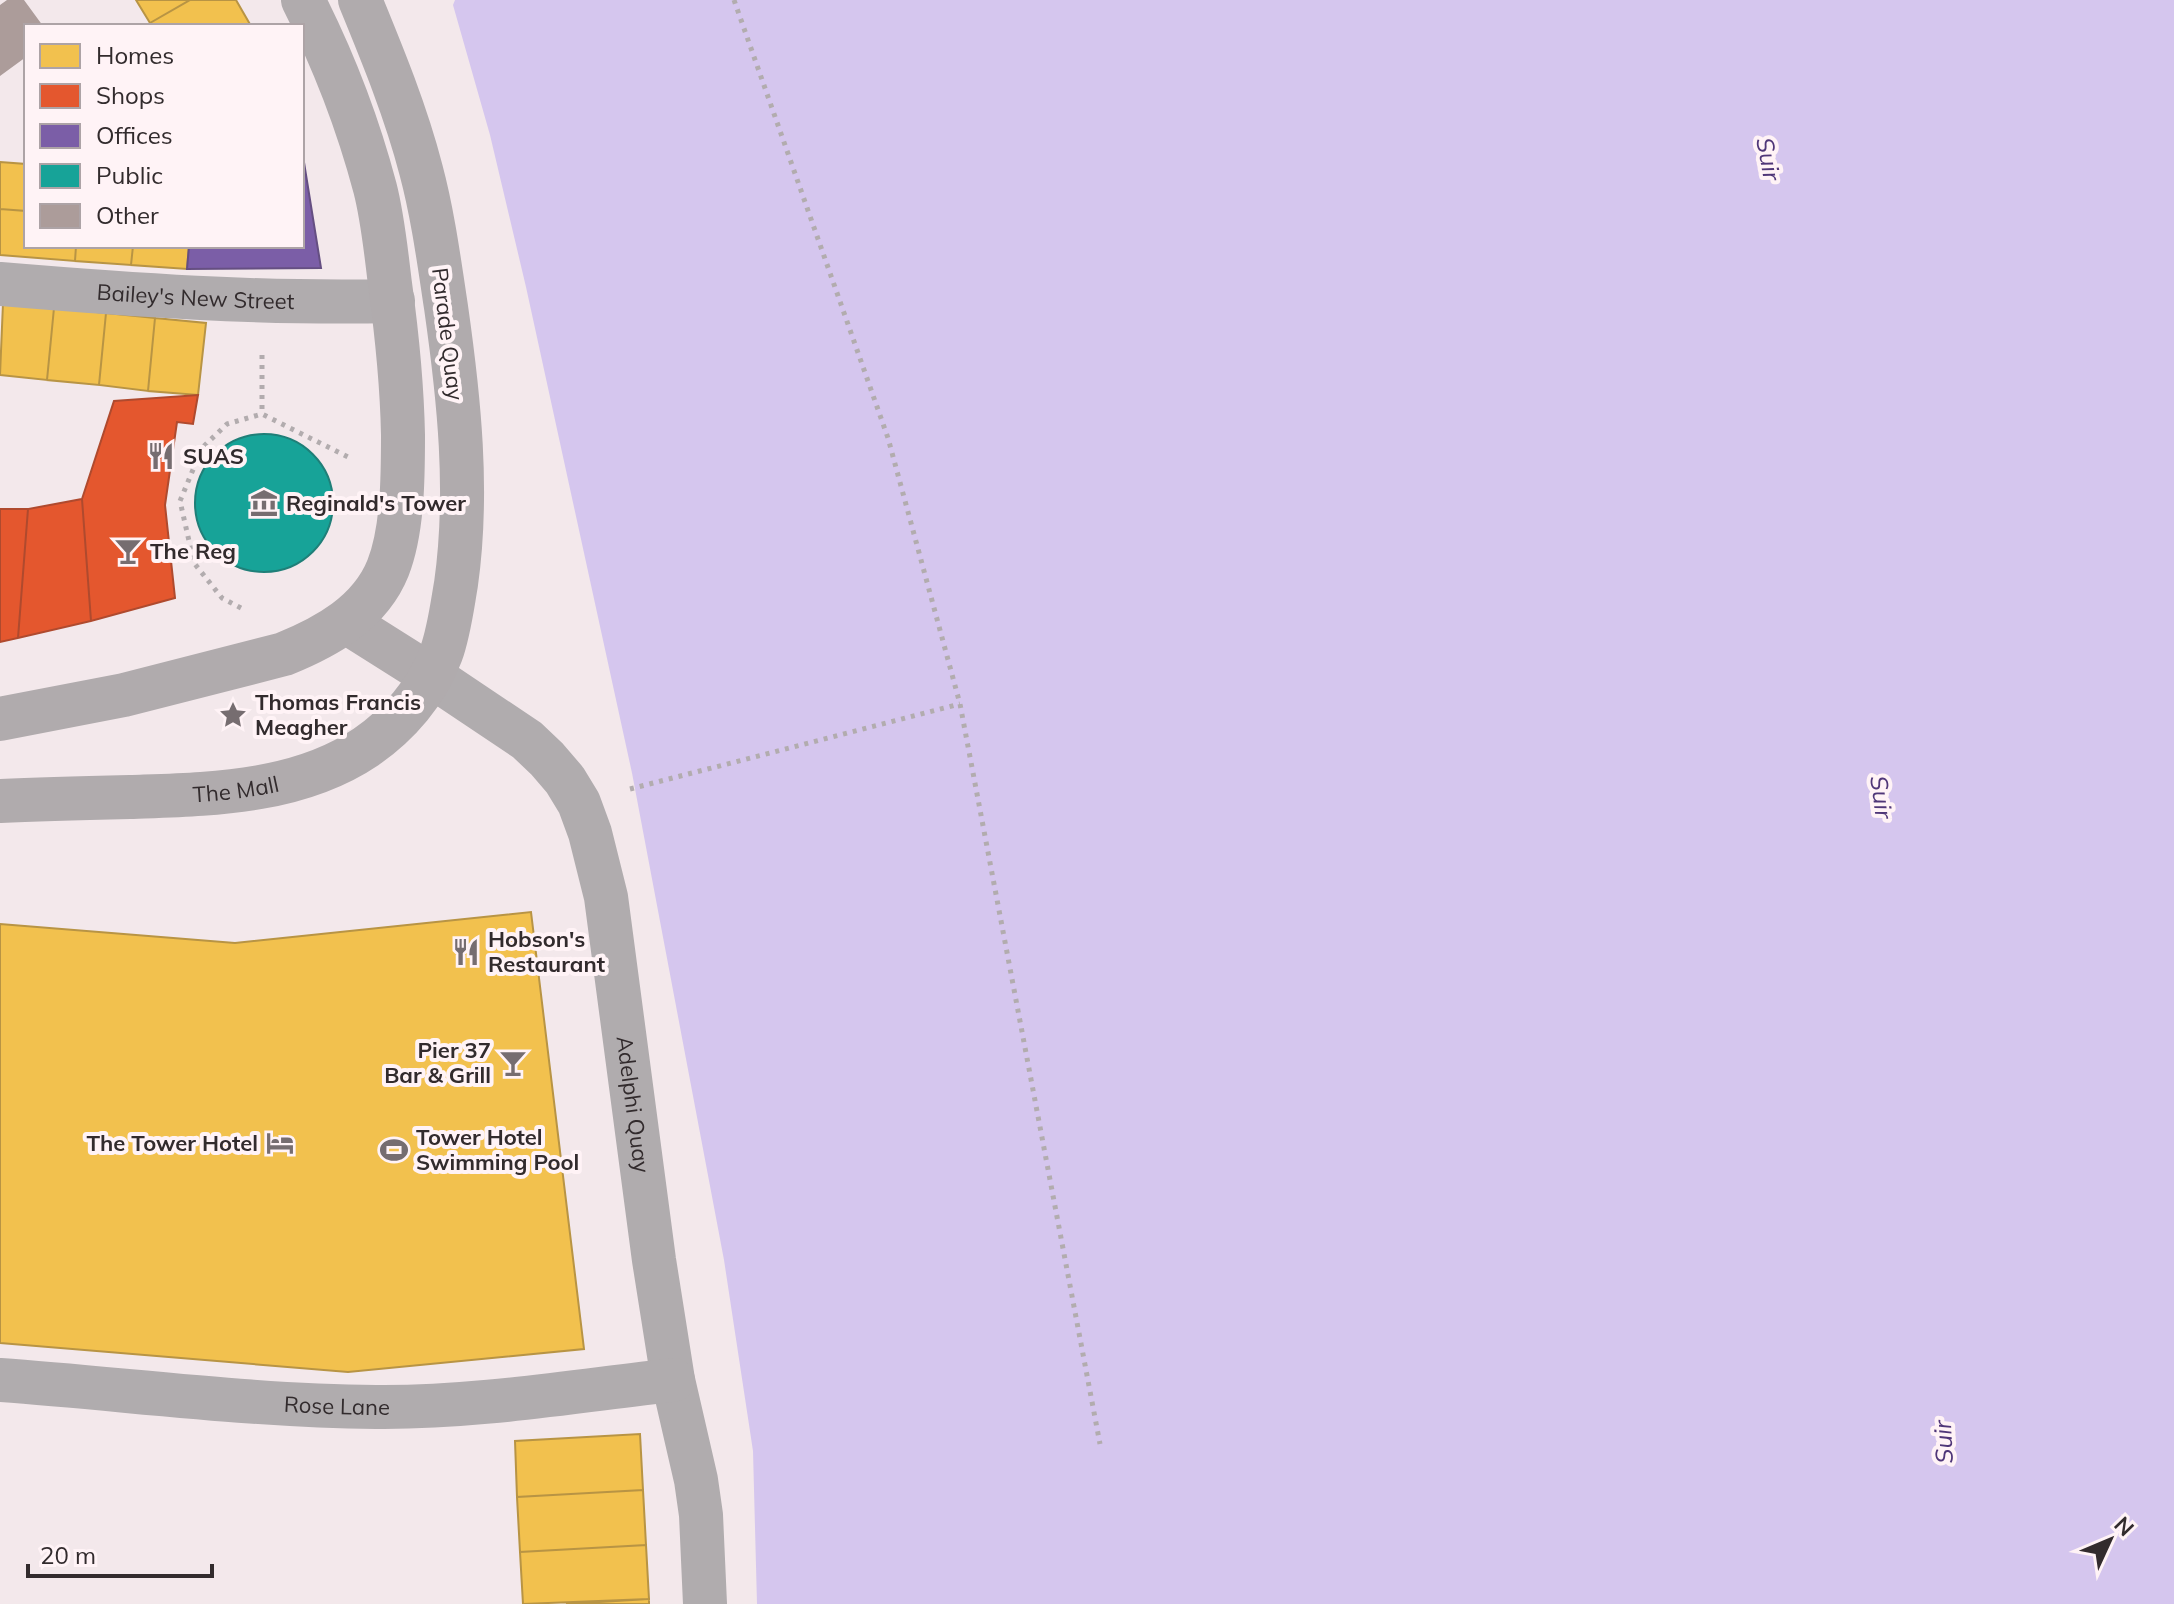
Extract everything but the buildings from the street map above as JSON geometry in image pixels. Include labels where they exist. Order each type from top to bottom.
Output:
[{"type":"main road","points":[[0,719],[197,677],[308,645],[346,622],[364,606],[388,569],[395,543],[403,461],[402,378],[393,301],[375,190],[347,104],[303,0]]},
{"type":"main road","name":"Parade Quay","points":[[360,0],[407,121],[421,171],[436,240],[453,352],[461,466],[462,549],[446,635],[430,675]]},
{"type":"main road","points":[[346,622],[430,675]]},
{"type":"main road","name":"The Mall","points":[[0,801],[202,795],[290,781],[327,768],[364,748],[395,724],[417,698],[430,675]]},
{"type":"street","name":"Bailey's New Street","points":[[0,284],[261,302],[393,301]]},
{"type":"street","name":"Adelphi Quay","points":[[430,675],[527,740],[565,780],[579,803],[606,897],[654,1260],[673,1380],[701,1515],[705,1604]]},
{"type":"street","name":"Rose Lane","points":[[0,1380],[270,1403],[378,1407],[464,1404],[673,1380]]},
{"type":"path","points":[[734,0],[888,438],[960,704],[1100,1444]]},
{"type":"path","points":[[308,645],[222,598],[194,563],[180,501],[202,448],[227,424],[262,414],[355,461],[403,461]]},
{"type":"path","points":[[579,803],[960,704]]},
{"type":"water","name":"Suir","points":[[455,0],[2174,0],[2174,1604],[757,1604],[753,1451],[724,1260],[632,773],[526,287],[490,135],[453,5]]},
{"type":"place","name":"SUAS","points":[[161,456]]},
{"type":"place","name":"Reginald's Tower","points":[[264,503]]},
{"type":"place","name":"The Reg","points":[[128,551]]},
{"type":"place","name":"Thomas Francis Meagher","points":[[233,715]]},
{"type":"place","name":"Hobson's Restaurant","points":[[466,952]]},
{"type":"place","name":"Pier 37 Bar & Grill","points":[[513,1063]]},
{"type":"place","name":"The Tower Hotel","points":[[280,1143]]},
{"type":"place","name":"Tower Hotel Swimming Pool","points":[[394,1150]]}]
